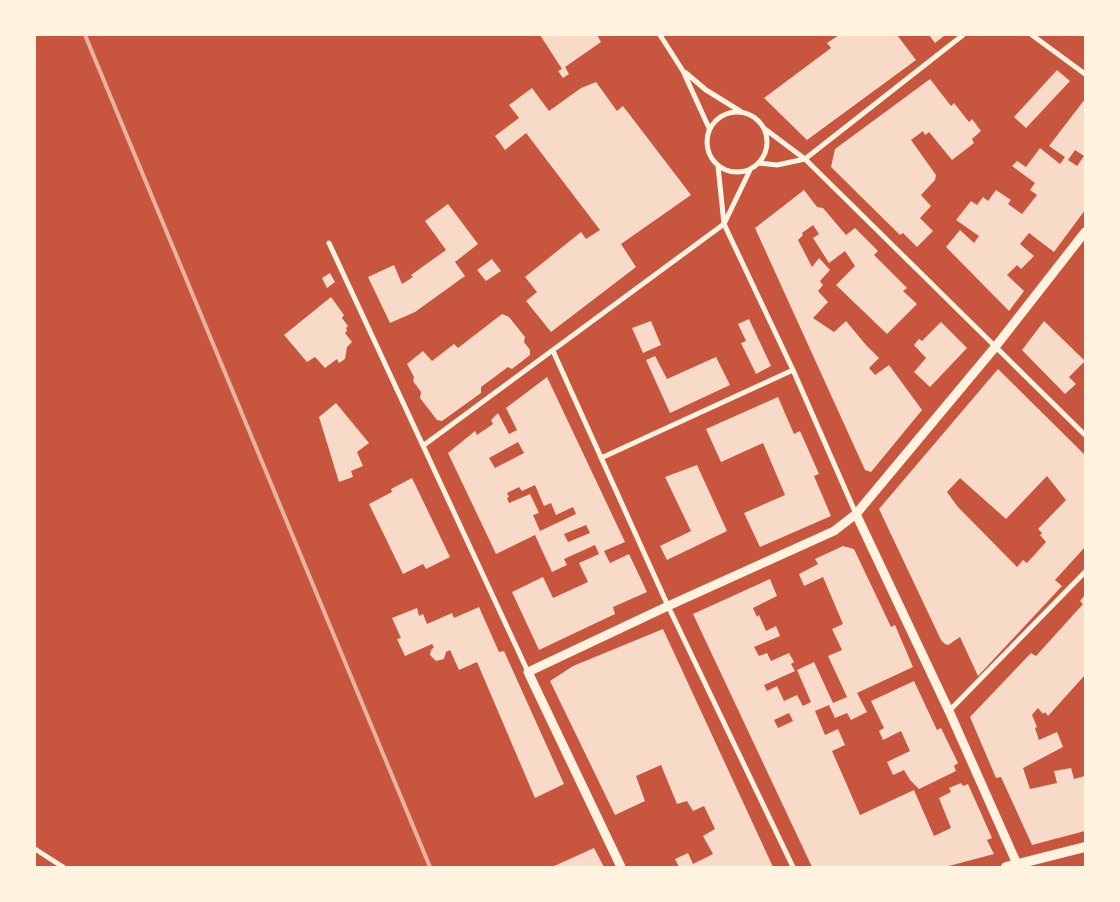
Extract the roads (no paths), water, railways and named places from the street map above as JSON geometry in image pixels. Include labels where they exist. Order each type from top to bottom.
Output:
[{"type":"main road","points":[[1006,867],[1085,847]]},
{"type":"street","points":[[660,35],[683,71],[709,128]]},
{"type":"street","points":[[759,163],[777,165],[805,159],[963,35]]},
{"type":"street","points":[[1032,35],[1085,74]]},
{"type":"street","points":[[683,71],[706,90],[740,111],[750,114],[759,120],[765,129],[805,159],[1085,435]]},
{"type":"street","points":[[740,111],[727,112],[717,118],[709,128],[706,142],[709,155],[718,166],[728,171],[750,170]]},
{"type":"street","points":[[424,445],[724,224],[750,170],[759,163],[766,153],[768,141],[765,129]]},
{"type":"street","points":[[718,166],[724,224],[793,370],[856,514],[949,711],[1018,865]]},
{"type":"street","points":[[528,672],[834,531],[856,514],[996,346],[1085,232]]},
{"type":"street","points":[[329,243],[528,672],[621,867]]},
{"type":"street","points":[[553,351],[668,606],[793,867]]},
{"type":"street","points":[[601,458],[793,370]]},
{"type":"street","points":[[949,711],[1085,572]]},
{"type":"street","points":[[35,849],[63,867]]},
{"type":"railway","points":[[85,35],[430,867]]}]
